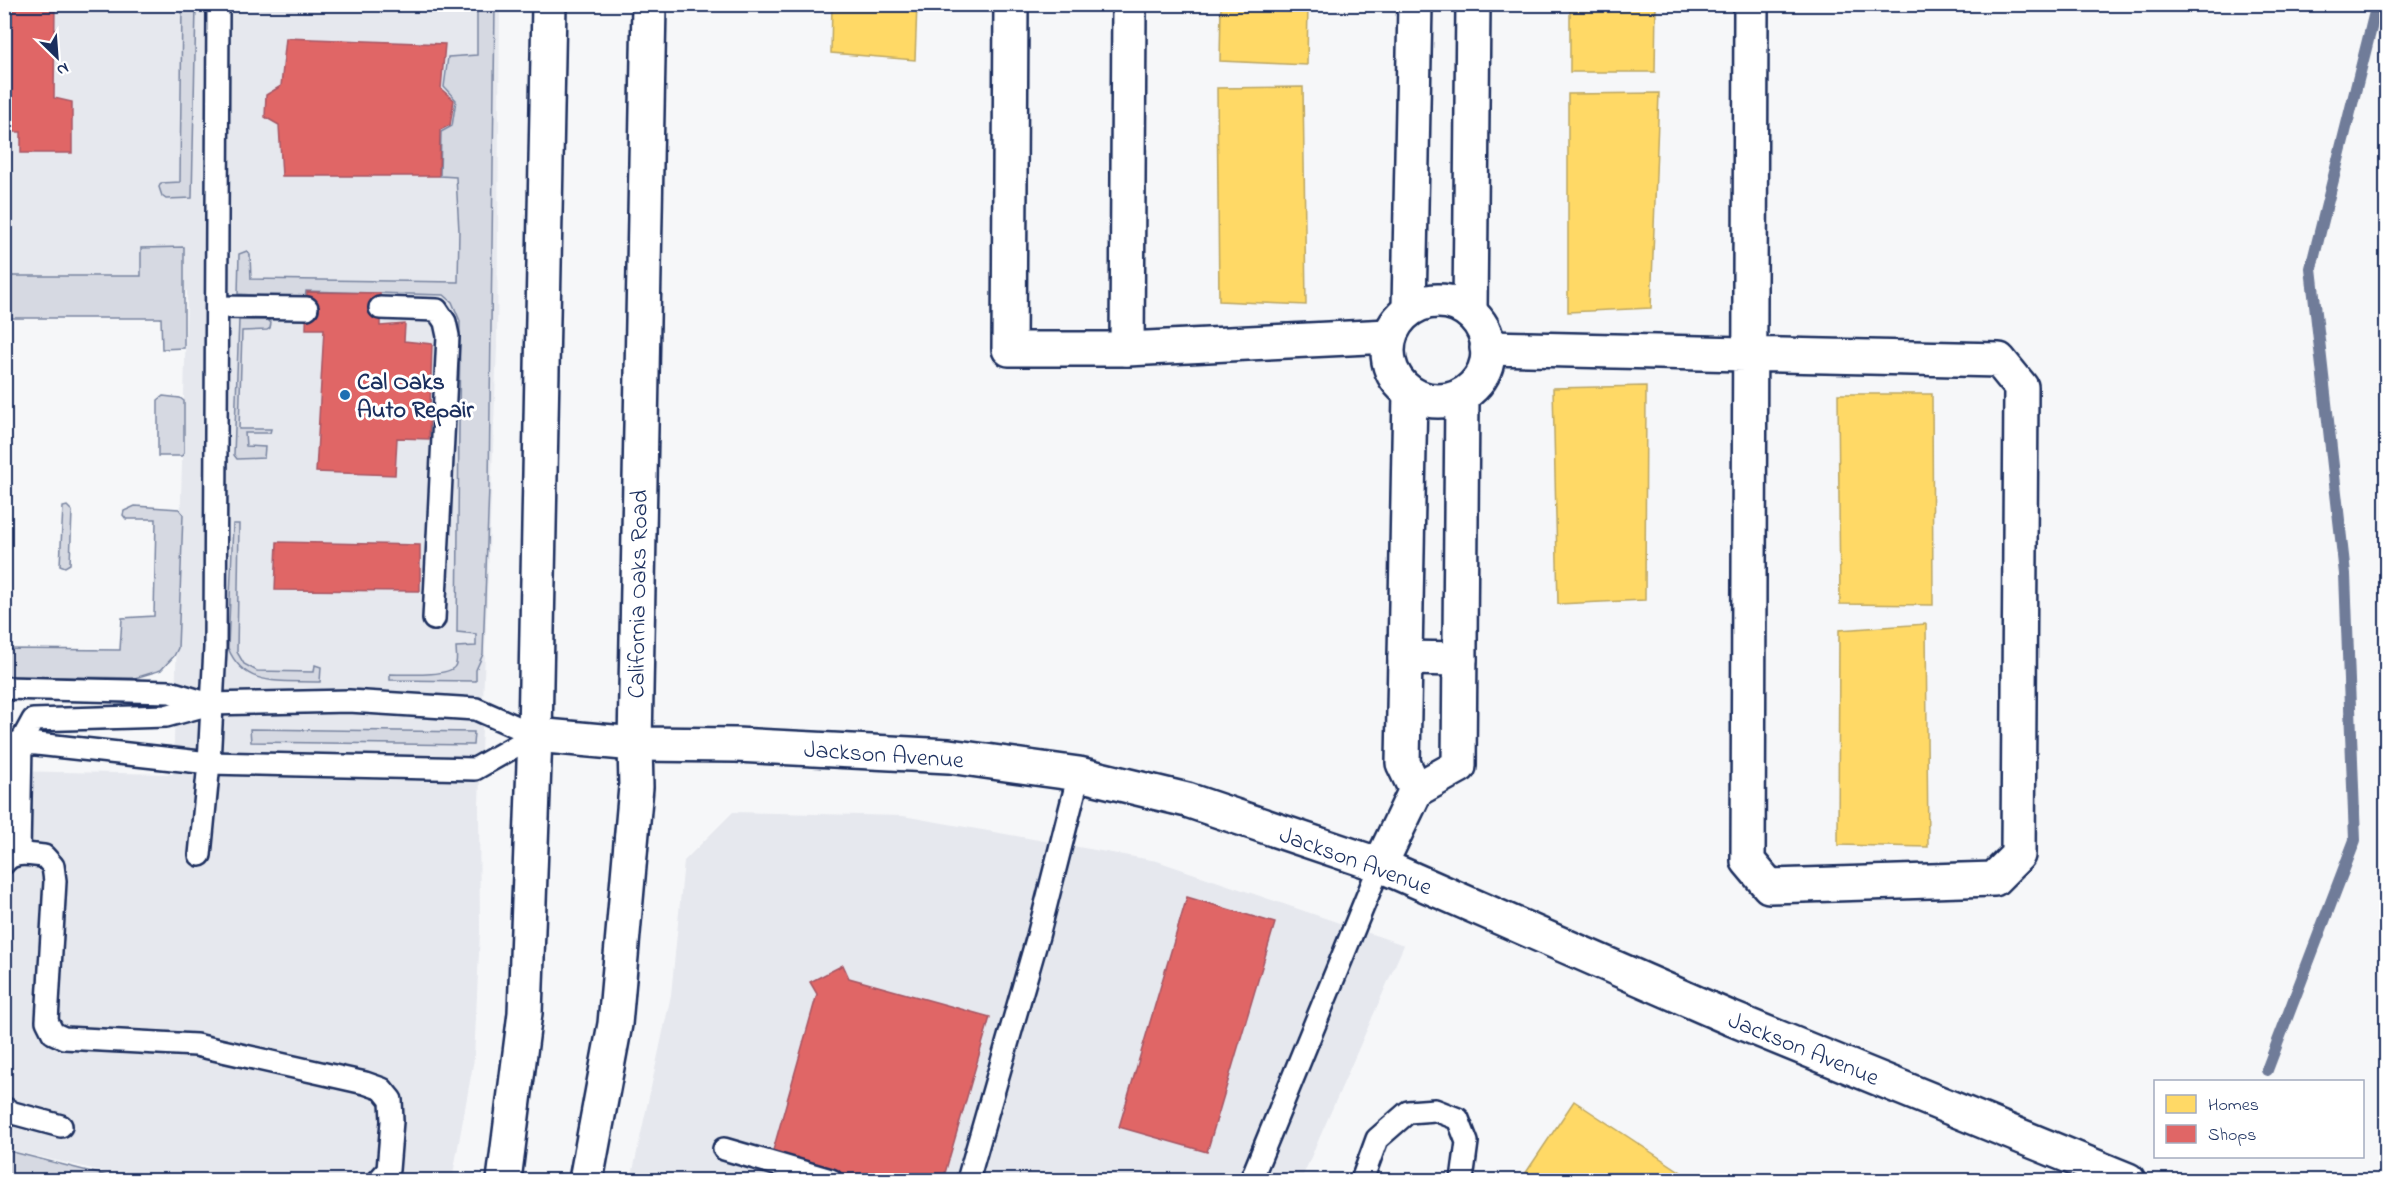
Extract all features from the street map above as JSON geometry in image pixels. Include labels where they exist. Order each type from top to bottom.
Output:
[{"type":"street","points":[[504,1180],[525,1013],[535,735],[549,4]]},
{"type":"street","name":"California Oaks Road","points":[[586,1180],[615,1024],[636,787],[634,744],[649,4]]},
{"type":"street","points":[[1011,4],[1009,349],[1127,349],[1389,336]]},
{"type":"street","points":[[1127,349],[1129,4]]},
{"type":"street","points":[[1409,309],[1415,4]]},
{"type":"street","points":[[1470,311],[1473,4]]},
{"type":"street","points":[[1487,348],[1749,355],[1999,360],[2021,387],[2018,855],[1994,879],[1769,886],[1748,861],[1749,355],[1751,4]]},
{"type":"street","points":[[1440,300],[1456,303],[1470,311],[1481,324],[1487,339],[1484,371],[1475,384],[1462,395],[1446,401],[1429,401],[1410,393],[1390,370],[1387,354],[1389,336],[1396,321],[1409,309],[1440,300]]},
{"type":"street","points":[[1410,393],[1403,763],[1416,790]]},
{"type":"street","points":[[1380,865],[1416,790],[1460,766],[1462,395]]},
{"type":"street","points":[[1405,658],[1460,659]]},
{"type":"street","name":"Jackson Avenue","points":[[535,735],[634,744],[748,746],[949,756],[1078,774],[1187,800],[1380,865],[1730,1018],[2128,1180]]},
{"type":"lane","points":[[200,855],[209,762],[210,704],[215,648],[218,4]]},
{"type":"lane","points":[[217,308],[307,308]]},
{"type":"lane","points":[[380,308],[437,310],[445,322],[448,336],[434,619]]},
{"type":"lane","points":[[4,688],[170,692],[210,704]]},
{"type":"lane","points":[[379,1180],[388,1170],[392,1121],[391,1100],[382,1089],[365,1083],[196,1045],[74,1039],[53,1033],[47,1021],[56,880],[53,866],[44,856],[12,859],[13,743],[33,720],[166,716],[210,704],[349,700],[476,709],[535,735]]},
{"type":"lane","points":[[13,743],[209,762],[475,769],[535,735]]},
{"type":"lane","points":[[968,1180],[1038,936],[1078,774]]},
{"type":"lane","points":[[1251,1180],[1380,865]]},
{"type":"lane","points":[[4,1108],[13,1113],[61,1126]]},
{"type":"lane","points":[[1362,1180],[1377,1139],[1408,1112],[1435,1110],[1458,1119],[1464,1134],[1467,1142],[1462,1180]]},
{"type":"lane","points":[[724,1149],[831,1180]]},
{"type":"shaded area","points":[[5,5],[500,5],[497,347],[479,804],[480,931],[474,1059],[452,1180],[140,1180],[5,1149],[5,771],[173,774],[187,291],[5,289]]},
{"type":"shaded area","points":[[182,5],[196,5],[192,198],[166,199],[162,196],[159,187],[161,183],[180,182]]},
{"type":"shaded area","points":[[477,5],[495,5],[489,487],[483,654],[476,670],[476,681],[390,680],[390,674],[425,674],[451,670],[456,662],[456,647],[476,646],[476,634],[457,632],[460,321],[452,302],[444,295],[306,291],[305,299],[238,294],[239,254],[247,251],[250,255],[251,279],[458,282],[459,231],[456,177],[440,176],[441,132],[452,126],[456,100],[444,87],[448,57],[477,55]]},
{"type":"shaded area","points":[[184,247],[184,348],[162,349],[161,318],[5,318],[5,276],[141,276],[141,248]]},
{"type":"shaded area","points":[[239,320],[268,320],[271,323],[267,330],[242,331],[239,429],[271,429],[270,433],[245,433],[246,446],[265,447],[264,458],[237,459],[234,455]]},
{"type":"shaded area","points":[[163,396],[180,398],[184,401],[184,453],[182,456],[158,456],[158,400]]},
{"type":"shaded area","points":[[67,506],[72,511],[70,564],[65,567],[60,565],[63,507]]},
{"type":"shaded area","points":[[135,506],[179,509],[183,514],[178,648],[174,656],[161,670],[135,678],[5,676],[5,649],[120,650],[122,618],[154,616],[156,519],[126,519],[123,515],[124,511]]},
{"type":"shaded area","points":[[233,524],[239,524],[237,652],[244,664],[257,671],[314,672],[315,665],[321,667],[320,682],[266,680],[244,670],[235,661],[228,648]]},
{"type":"shaded area","points":[[250,729],[474,732],[473,745],[251,742]]},
{"type":"shaded area","points":[[733,812],[903,816],[1157,861],[1404,945],[1301,1180],[631,1180],[671,995],[684,861]]},
{"type":"shaded area","points":[[5,1150],[123,1180],[5,1180]]},
{"type":"building: Homes","points":[[832,4],[917,4],[915,60],[831,53]]},
{"type":"building: Homes","points":[[1221,4],[1308,4],[1307,65],[1220,61]]},
{"type":"building: Homes","points":[[1570,4],[1656,4],[1655,72],[1570,72]]},
{"type":"building: Homes","points":[[1303,87],[1306,305],[1219,301],[1217,88]]},
{"type":"building: Homes","points":[[1659,93],[1651,308],[1568,312],[1568,94]]},
{"type":"building: Homes","points":[[1646,386],[1645,600],[1558,604],[1553,388]]},
{"type":"building: Homes","points":[[1838,394],[1932,394],[1933,605],[1840,604]]},
{"type":"building: Homes","points":[[1926,624],[1928,847],[1838,845],[1839,630]]},
{"type":"building: Homes","points":[[1574,1101],[1693,1180],[1521,1180]]},
{"type":"building: Shops","points":[[4,4],[55,4],[54,98],[72,102],[72,153],[21,153],[21,132],[4,132]]},
{"type":"building: Shops","points":[[286,38],[445,44],[441,89],[454,100],[450,125],[440,130],[439,176],[282,176],[279,125],[265,117],[266,95],[281,86]]},
{"type":"building: Shops","points":[[307,292],[380,293],[380,326],[405,324],[404,341],[432,344],[429,439],[397,438],[395,475],[316,472],[324,329],[306,329]]},
{"type":"building: Shops","points":[[277,542],[420,545],[420,591],[275,590]]},
{"type":"building: Shops","points":[[1187,897],[1275,923],[1207,1152],[1119,1127]]},
{"type":"building: Shops","points":[[843,965],[849,978],[990,1017],[943,1180],[870,1180],[772,1154],[817,994],[810,982]]},
{"type":"waterway","points":[[2267,1070],[2355,840],[2345,574],[2311,268],[2377,4]]},
{"type":"place","name":"Cal Oaks Auto Repair","points":[[345,395]]}]
